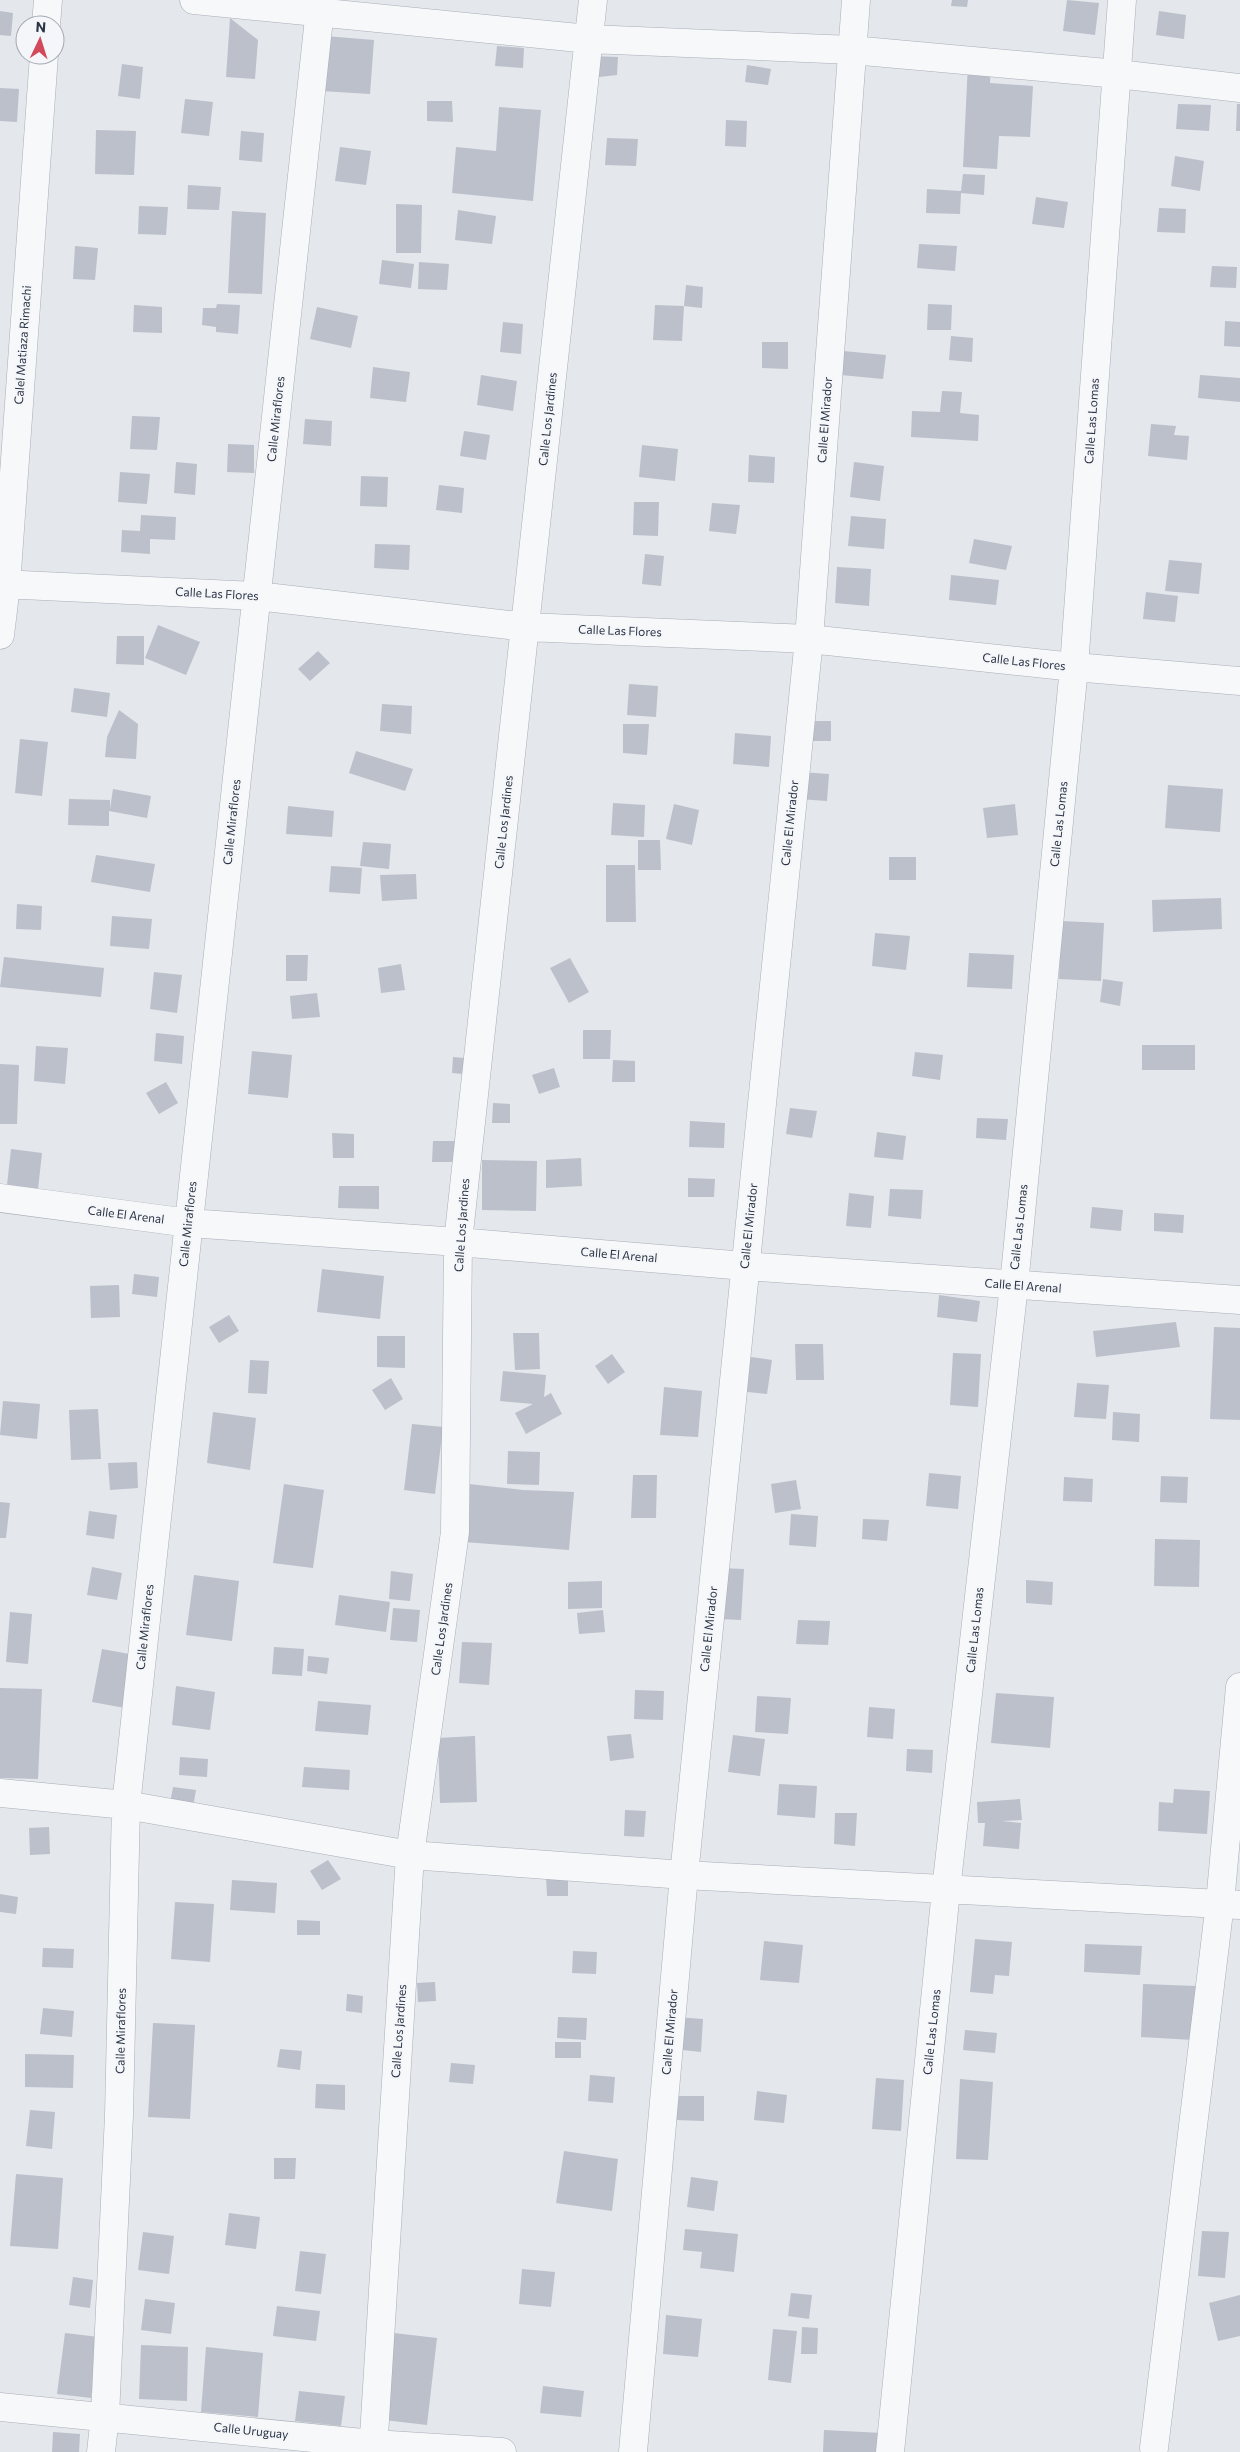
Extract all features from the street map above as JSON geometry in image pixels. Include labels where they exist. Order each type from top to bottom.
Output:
[{"type":"street","points":[[47,15],[48,0]]},
{"type":"street","points":[[194,0],[320,6],[589,39],[852,50],[1118,74],[1240,88]]},
{"type":"street","name":"Calle Los Jardines","points":[[373,2448],[410,1855],[455,1532],[458,1242],[593,0]]},
{"type":"street","name":"Calle El Mirador","points":[[633,2452],[684,1875],[809,639],[856,0]]},
{"type":"street","name":"Calle Las Lomas","points":[[890,2452],[946,1890],[1014,1286],[1074,668],[1122,0]]},
{"type":"street","name":"Calle Miraflores","points":[[101,2452],[105,2416],[119,2115],[126,1805],[320,6]]},
{"type":"street","name":"Calel Matiaza Rimachi","points":[[0,635],[43,65]]},
{"type":"street","name":"Calle Las Flores","points":[[3,584],[257,596],[526,627],[809,639],[1074,668],[1240,681]]},
{"type":"street","name":"Calle El Arenal","points":[[0,1198],[189,1223],[458,1242],[1014,1286],[1240,1300]]},
{"type":"street","points":[[1154,2448],[1230,1904],[1240,1687]]},
{"type":"street","points":[[0,1793],[126,1805],[410,1855],[684,1875],[1230,1904]]},
{"type":"street","name":"Calle Uruguay","points":[[0,2407],[105,2416],[373,2448],[502,2452]]},
{"type":"building","points":[[952,0],[968,0],[967,7],[951,6]]},
{"type":"building","points":[[1067,0],[1099,3],[1095,35],[1063,31]]},
{"type":"building","points":[[0,11],[13,13],[11,36],[0,35]]},
{"type":"building","points":[[1159,11],[1186,15],[1184,39],[1156,35]]},
{"type":"building","points":[[230,18],[258,40],[255,79],[226,77]]},
{"type":"building","points":[[325,36],[374,40],[370,94],[321,91]]},
{"type":"building","points":[[497,46],[524,48],[523,68],[495,66]]},
{"type":"building","points":[[591,56],[618,57],[617,75],[590,78]]},
{"type":"building","points":[[968,63],[991,64],[990,83],[1033,86],[1030,137],[999,136],[997,169],[963,167]]},
{"type":"building","points":[[122,64],[143,67],[140,99],[118,96]]},
{"type":"building","points":[[747,65],[771,69],[768,85],[745,82]]},
{"type":"building","points":[[0,88],[19,89],[17,122],[0,121]]},
{"type":"building","points":[[185,99],[213,102],[209,136],[181,133]]},
{"type":"building","points":[[427,101],[452,101],[453,122],[427,121]]},
{"type":"building","points":[[1178,104],[1211,105],[1209,131],[1176,129]]},
{"type":"building","points":[[1237,104],[1240,104],[1240,131],[1236,131]]},
{"type":"building","points":[[499,107],[541,110],[533,201],[452,193],[456,147],[496,151]]},
{"type":"building","points":[[726,120],[747,121],[746,147],[725,146]]},
{"type":"building","points":[[96,130],[136,131],[134,175],[95,174]]},
{"type":"building","points":[[241,131],[264,133],[262,162],[239,160]]},
{"type":"building","points":[[607,138],[638,139],[636,166],[605,165]]},
{"type":"building","points":[[340,147],[371,151],[366,185],[335,181]]},
{"type":"building","points":[[1175,156],[1204,161],[1200,191],[1171,186]]},
{"type":"building","points":[[963,174],[985,175],[984,195],[961,193],[960,214],[926,213],[927,189],[961,191]]},
{"type":"building","points":[[188,185],[221,187],[219,210],[187,209]]},
{"type":"building","points":[[1036,197],[1068,202],[1064,228],[1032,224]]},
{"type":"building","points":[[396,204],[422,205],[421,253],[396,253]]},
{"type":"building","points":[[139,206],[168,207],[166,235],[138,234]]},
{"type":"building","points":[[1159,208],[1186,209],[1185,233],[1157,232]]},
{"type":"building","points":[[458,210],[496,216],[492,244],[455,240]]},
{"type":"building","points":[[232,211],[266,213],[262,294],[228,293]]},
{"type":"building","points":[[919,244],[957,246],[955,271],[917,268]]},
{"type":"building","points":[[75,246],[98,248],[95,280],[73,279]]},
{"type":"building","points":[[382,260],[414,264],[411,288],[379,284]]},
{"type":"building","points":[[419,262],[449,264],[447,290],[418,289]]},
{"type":"building","points":[[1212,266],[1237,267],[1236,288],[1210,287]]},
{"type":"building","points":[[686,285],[703,287],[702,308],[684,306]]},
{"type":"building","points":[[217,304],[240,305],[238,334],[216,332],[216,327],[202,325],[203,308],[216,308]]},
{"type":"building","points":[[928,304],[952,305],[951,330],[927,330]]},
{"type":"building","points":[[134,305],[162,307],[162,333],[133,332]]},
{"type":"building","points":[[655,305],[684,306],[682,341],[653,340]]},
{"type":"building","points":[[317,307],[358,316],[351,348],[310,339]]},
{"type":"building","points":[[1225,321],[1240,322],[1240,347],[1224,346]]},
{"type":"building","points":[[503,322],[523,324],[521,354],[500,352]]},
{"type":"building","points":[[951,336],[973,338],[972,362],[949,360]]},
{"type":"building","points":[[762,342],[788,342],[788,369],[762,368]]},
{"type":"building","points":[[843,351],[886,355],[883,379],[841,375]]},
{"type":"building","points":[[373,367],[410,372],[406,402],[370,398]]},
{"type":"building","points":[[481,375],[517,381],[513,411],[477,405]]},
{"type":"building","points":[[1200,375],[1240,378],[1240,402],[1198,398]]},
{"type":"building","points":[[942,391],[962,392],[960,413],[979,415],[978,441],[911,437],[912,411],[940,412]]},
{"type":"building","points":[[132,416],[160,417],[157,450],[130,449]]},
{"type":"building","points":[[305,419],[332,421],[331,446],[303,444]]},
{"type":"building","points":[[1151,424],[1176,426],[1174,435],[1189,436],[1187,460],[1148,456]]},
{"type":"building","points":[[464,431],[490,435],[486,460],[460,456]]},
{"type":"building","points":[[228,444],[254,445],[254,473],[227,472]]},
{"type":"building","points":[[642,445],[678,449],[675,481],[639,477]]},
{"type":"building","points":[[749,455],[775,457],[774,483],[748,482]]},
{"type":"building","points":[[176,462],[197,464],[195,495],[174,493]]},
{"type":"building","points":[[854,462],[884,466],[880,501],[850,497]]},
{"type":"building","points":[[120,472],[150,474],[147,504],[118,502]]},
{"type":"building","points":[[361,476],[388,477],[387,507],[360,506]]},
{"type":"building","points":[[439,485],[464,488],[462,513],[436,510]]},
{"type":"building","points":[[634,502],[659,502],[658,536],[633,535]]},
{"type":"building","points":[[712,503],[740,505],[736,534],[709,531]]},
{"type":"building","points":[[141,515],[176,517],[175,540],[150,539],[150,554],[121,552],[122,530],[140,531]]},
{"type":"building","points":[[851,516],[886,519],[884,549],[848,546]]},
{"type":"building","points":[[974,539],[1012,546],[1006,570],[969,563]]},
{"type":"building","points":[[375,544],[410,545],[409,570],[374,568]]},
{"type":"building","points":[[645,554],[664,556],[661,586],[642,584]]},
{"type":"building","points":[[1169,560],[1202,563],[1199,594],[1165,591]]},
{"type":"building","points":[[837,567],[871,569],[869,606],[835,603]]},
{"type":"building","points":[[951,575],[999,580],[996,605],[949,600]]},
{"type":"building","points":[[1146,592],[1178,596],[1175,622],[1143,619]]},
{"type":"building","points":[[158,625],[200,642],[186,675],[145,658]]},
{"type":"building","points":[[117,636],[144,636],[144,665],[116,664]]},
{"type":"building","points":[[318,651],[330,663],[310,681],[298,669]]},
{"type":"building","points":[[629,684],[658,686],[656,717],[627,715]]},
{"type":"building","points":[[74,688],[110,693],[107,717],[71,712]]},
{"type":"building","points":[[382,704],[412,706],[411,734],[380,731]]},
{"type":"building","points":[[119,710],[138,724],[136,759],[105,757],[107,737]]},
{"type":"building","points":[[808,721],[831,721],[831,741],[808,741]]},
{"type":"building","points":[[623,724],[649,724],[647,755],[623,753]]},
{"type":"building","points":[[735,733],[771,736],[769,767],[733,764]]},
{"type":"building","points":[[20,739],[48,742],[42,796],[15,793]]},
{"type":"building","points":[[356,751],[413,769],[405,791],[349,773]]},
{"type":"building","points":[[801,772],[829,774],[827,801],[799,799]]},
{"type":"building","points":[[1168,785],[1223,789],[1220,832],[1165,828]]},
{"type":"building","points":[[113,789],[151,796],[147,818],[109,811],[109,826],[68,825],[69,799],[110,800],[110,809]]},
{"type":"building","points":[[613,803],[645,805],[644,837],[611,835]]},
{"type":"building","points":[[674,804],[699,810],[692,845],[666,839]]},
{"type":"building","points":[[1015,804],[1018,835],[987,838],[983,808]]},
{"type":"building","points":[[288,806],[334,811],[332,837],[286,834]]},
{"type":"building","points":[[638,840],[660,840],[661,870],[638,870]]},
{"type":"building","points":[[363,842],[391,844],[389,869],[360,866]]},
{"type":"building","points":[[96,855],[155,864],[150,892],[91,882]]},
{"type":"building","points":[[889,857],[916,857],[916,880],[889,880]]},
{"type":"building","points":[[606,865],[635,865],[636,922],[606,922]]},
{"type":"building","points":[[331,866],[362,868],[360,894],[329,892]]},
{"type":"building","points":[[416,874],[417,899],[382,901],[380,875]]},
{"type":"building","points":[[1221,898],[1222,929],[1153,932],[1152,900]]},
{"type":"building","points":[[17,904],[42,906],[41,930],[16,929]]},
{"type":"building","points":[[112,916],[152,919],[149,949],[110,946]]},
{"type":"building","points":[[1061,921],[1104,923],[1101,981],[1059,979]]},
{"type":"building","points":[[875,933],[910,936],[906,970],[872,966]]},
{"type":"building","points":[[969,953],[1014,955],[1012,989],[967,987]]},
{"type":"building","points":[[286,955],[308,955],[307,981],[286,981]]},
{"type":"building","points":[[4,957],[104,968],[101,997],[0,987]]},
{"type":"building","points":[[570,958],[589,992],[569,1003],[550,968]]},
{"type":"building","points":[[401,964],[405,990],[381,993],[378,968]]},
{"type":"building","points":[[154,972],[182,975],[177,1013],[150,1009]]},
{"type":"building","points":[[1103,979],[1123,982],[1120,1006],[1100,1002]]},
{"type":"building","points":[[317,993],[320,1017],[292,1019],[290,996]]},
{"type":"building","points":[[583,1030],[611,1030],[610,1059],[583,1059]]},
{"type":"building","points":[[156,1033],[184,1036],[182,1064],[154,1061]]},
{"type":"building","points":[[1142,1045],[1195,1045],[1195,1070],[1142,1070]]},
{"type":"building","points":[[36,1046],[68,1048],[65,1084],[34,1081]]},
{"type":"building","points":[[252,1051],[292,1055],[288,1098],[248,1094]]},
{"type":"building","points":[[915,1052],[943,1055],[940,1080],[912,1076]]},
{"type":"building","points":[[453,1057],[475,1059],[474,1075],[452,1073]]},
{"type":"building","points":[[613,1060],[635,1061],[635,1082],[612,1082]]},
{"type":"building","points":[[0,1064],[19,1065],[17,1124],[0,1124]]},
{"type":"building","points":[[554,1068],[560,1087],[539,1094],[532,1075]]},
{"type":"building","points":[[166,1082],[178,1103],[159,1114],[146,1093]]},
{"type":"building","points":[[493,1103],[510,1104],[510,1123],[492,1123]]},
{"type":"building","points":[[790,1108],[817,1111],[812,1138],[786,1134]]},
{"type":"building","points":[[977,1118],[1008,1119],[1006,1140],[976,1138]]},
{"type":"building","points":[[690,1121],[725,1123],[724,1148],[689,1147]]},
{"type":"building","points":[[877,1132],[906,1136],[903,1160],[874,1157]]},
{"type":"building","points":[[332,1133],[354,1134],[354,1158],[333,1158]]},
{"type":"building","points":[[433,1141],[462,1141],[463,1162],[432,1162]]},
{"type":"building","points":[[11,1149],[42,1153],[37,1198],[6,1194]]},
{"type":"building","points":[[581,1158],[582,1186],[546,1188],[546,1160]]},
{"type":"building","points":[[482,1160],[537,1161],[536,1211],[482,1210]]},
{"type":"building","points":[[688,1178],[715,1179],[714,1197],[688,1197]]},
{"type":"building","points":[[339,1186],[379,1186],[379,1209],[338,1208]]},
{"type":"building","points":[[890,1189],[923,1190],[921,1219],[888,1216]]},
{"type":"building","points":[[849,1193],[874,1196],[871,1228],[846,1226]]},
{"type":"building","points":[[1092,1207],[1123,1210],[1121,1231],[1090,1228]]},
{"type":"building","points":[[1154,1213],[1184,1215],[1183,1233],[1154,1231]]},
{"type":"building","points":[[322,1269],[384,1276],[380,1319],[317,1312]]},
{"type":"building","points":[[134,1274],[159,1277],[157,1297],[132,1294]]},
{"type":"building","points":[[119,1285],[120,1317],[91,1318],[90,1286]]},
{"type":"building","points":[[939,1295],[980,1301],[977,1322],[937,1317]]},
{"type":"building","points":[[229,1315],[239,1331],[219,1343],[209,1327]]},
{"type":"building","points":[[1176,1322],[1180,1347],[1096,1357],[1093,1331]]},
{"type":"building","points":[[1214,1327],[1240,1328],[1240,1420],[1210,1419]]},
{"type":"building","points":[[513,1333],[539,1333],[540,1369],[515,1370]]},
{"type":"building","points":[[377,1336],[405,1336],[405,1368],[377,1367]]},
{"type":"building","points":[[795,1344],[823,1344],[824,1380],[796,1380]]},
{"type":"building","points":[[953,1353],[981,1354],[978,1407],[950,1405]]},
{"type":"building","points":[[612,1354],[625,1372],[608,1384],[595,1366]]},
{"type":"building","points":[[744,1356],[772,1360],[767,1394],[739,1391]]},
{"type":"building","points":[[250,1360],[269,1361],[267,1394],[248,1393]]},
{"type":"building","points":[[503,1371],[546,1375],[544,1397],[551,1393],[562,1414],[526,1434],[515,1413],[533,1404],[500,1401]]},
{"type":"building","points":[[391,1378],[403,1399],[385,1410],[372,1390]]},
{"type":"building","points":[[1077,1383],[1109,1385],[1106,1419],[1074,1417]]},
{"type":"building","points":[[664,1387],[702,1391],[698,1437],[660,1435]]},
{"type":"building","points":[[3,1401],[40,1404],[37,1439],[0,1435]]},
{"type":"building","points":[[98,1409],[101,1459],[71,1460],[69,1410]]},
{"type":"building","points":[[213,1412],[256,1418],[250,1470],[207,1463]]},
{"type":"building","points":[[1113,1412],[1140,1414],[1139,1442],[1112,1440]]},
{"type":"building","points":[[412,1424],[443,1427],[435,1494],[404,1490]]},
{"type":"building","points":[[508,1451],[540,1452],[539,1485],[507,1484]]},
{"type":"building","points":[[137,1462],[138,1488],[110,1490],[108,1463]]},
{"type":"building","points":[[929,1473],[961,1476],[958,1509],[926,1506]]},
{"type":"building","points":[[633,1475],[657,1475],[656,1518],[631,1518]]},
{"type":"building","points":[[1161,1476],[1188,1477],[1187,1503],[1160,1502]]},
{"type":"building","points":[[1064,1477],[1093,1479],[1092,1502],[1063,1501]]},
{"type":"building","points":[[796,1480],[801,1509],[775,1513],[771,1484]]},
{"type":"building","points":[[284,1484],[324,1490],[313,1568],[273,1563]]},
{"type":"building","points":[[469,1484],[523,1490],[574,1492],[569,1550],[464,1542]]},
{"type":"building","points":[[0,1502],[10,1503],[6,1538],[0,1538]]},
{"type":"building","points":[[89,1511],[117,1515],[114,1539],[86,1535]]},
{"type":"building","points":[[791,1514],[818,1516],[816,1547],[789,1545]]},
{"type":"building","points":[[863,1519],[889,1520],[887,1541],[862,1539]]},
{"type":"building","points":[[1155,1539],[1200,1540],[1199,1587],[1154,1586]]},
{"type":"building","points":[[92,1567],[122,1573],[117,1600],[87,1595]]},
{"type":"building","points":[[720,1568],[744,1569],[741,1620],[718,1619]]},
{"type":"building","points":[[391,1571],[413,1574],[410,1601],[389,1599]]},
{"type":"building","points":[[194,1575],[239,1581],[232,1641],[186,1635]]},
{"type":"building","points":[[1026,1580],[1053,1582],[1052,1605],[1026,1603]]},
{"type":"building","points":[[602,1581],[602,1608],[568,1609],[568,1582]]},
{"type":"building","points":[[339,1595],[390,1602],[386,1632],[335,1625]]},
{"type":"building","points":[[393,1608],[420,1610],[417,1642],[390,1640]]},
{"type":"building","points":[[603,1610],[605,1632],[579,1634],[577,1613]]},
{"type":"building","points":[[10,1612],[32,1614],[28,1664],[6,1662]]},
{"type":"building","points":[[798,1620],[830,1621],[828,1645],[796,1644]]},
{"type":"building","points":[[462,1642],[492,1643],[489,1685],[459,1683]]},
{"type":"building","points":[[274,1647],[304,1649],[302,1676],[272,1674]]},
{"type":"building","points":[[102,1649],[135,1655],[125,1708],[92,1702]]},
{"type":"building","points":[[308,1656],[329,1658],[327,1674],[307,1671]]},
{"type":"building","points":[[176,1686],[215,1692],[210,1730],[172,1725]]},
{"type":"building","points":[[0,1688],[42,1689],[38,1779],[0,1778]]},
{"type":"building","points":[[635,1690],[664,1691],[663,1720],[634,1719]]},
{"type":"building","points":[[996,1693],[1054,1697],[1050,1748],[991,1743]]},
{"type":"building","points":[[757,1696],[791,1698],[788,1734],[755,1732]]},
{"type":"building","points":[[318,1701],[371,1705],[368,1735],[315,1731]]},
{"type":"building","points":[[869,1707],[895,1709],[893,1739],[867,1737]]},
{"type":"building","points":[[631,1734],[634,1758],[610,1761],[607,1736]]},
{"type":"building","points":[[733,1735],[765,1739],[760,1776],[728,1772]]},
{"type":"building","points":[[475,1736],[477,1802],[440,1803],[438,1738]]},
{"type":"building","points":[[907,1749],[933,1750],[932,1773],[906,1771]]},
{"type":"building","points":[[180,1757],[208,1759],[207,1777],[179,1775]]},
{"type":"building","points":[[304,1767],[350,1770],[349,1790],[302,1787]]},
{"type":"building","points":[[779,1784],[817,1786],[815,1818],[777,1815]]},
{"type":"building","points":[[173,1787],[196,1790],[193,1807],[170,1803]]},
{"type":"building","points":[[1174,1789],[1210,1791],[1207,1834],[1158,1831],[1159,1802],[1173,1803]]},
{"type":"building","points":[[1020,1799],[1022,1820],[1002,1821],[1021,1823],[1019,1849],[983,1846],[985,1823],[978,1823],[977,1802]]},
{"type":"building","points":[[625,1810],[646,1811],[644,1837],[624,1836]]},
{"type":"building","points":[[835,1813],[857,1813],[855,1846],[834,1844]]},
{"type":"building","points":[[49,1827],[50,1854],[30,1855],[29,1828]]},
{"type":"building","points":[[328,1860],[341,1879],[322,1890],[310,1871]]},
{"type":"building","points":[[568,1875],[568,1896],[547,1896],[546,1876]]},
{"type":"building","points":[[232,1880],[277,1883],[275,1913],[230,1910]]},
{"type":"building","points":[[0,1894],[18,1897],[16,1914],[0,1912]]},
{"type":"building","points":[[175,1902],[214,1904],[210,1962],[171,1959]]},
{"type":"building","points":[[297,1920],[320,1921],[320,1935],[297,1935]]},
{"type":"building","points":[[975,1939],[1012,1942],[1009,1976],[995,1975],[993,1994],[970,1992]]},
{"type":"building","points":[[764,1941],[803,1945],[799,1983],[760,1980]]},
{"type":"building","points":[[1085,1944],[1142,1946],[1140,1975],[1084,1972]]},
{"type":"building","points":[[43,1948],[74,1949],[73,1968],[42,1967]]},
{"type":"building","points":[[573,1951],[597,1952],[596,1974],[572,1973]]},
{"type":"building","points":[[435,1982],[436,2001],[418,2002],[417,1983]]},
{"type":"building","points":[[1143,1984],[1196,1986],[1193,2040],[1141,2037]]},
{"type":"building","points":[[347,1994],[363,1996],[362,2013],[346,2011]]},
{"type":"building","points":[[43,2008],[74,2011],[72,2037],[40,2034]]},
{"type":"building","points":[[558,2017],[587,2018],[586,2040],[557,2038]]},
{"type":"building","points":[[676,2017],[703,2019],[701,2052],[673,2049]]},
{"type":"building","points":[[153,2023],[195,2025],[190,2119],[148,2117]]},
{"type":"building","points":[[965,2030],[997,2033],[995,2053],[963,2050]]},
{"type":"building","points":[[555,2042],[581,2042],[581,2058],[555,2058]]},
{"type":"building","points":[[280,2049],[302,2051],[300,2070],[277,2067]]},
{"type":"building","points":[[25,2054],[74,2055],[73,2088],[25,2087]]},
{"type":"building","points":[[451,2063],[475,2065],[473,2084],[449,2082]]},
{"type":"building","points":[[590,2075],[615,2077],[613,2103],[588,2101]]},
{"type":"building","points":[[876,2078],[904,2080],[901,2131],[872,2129]]},
{"type":"building","points":[[960,2079],[993,2082],[988,2160],[956,2159]]},
{"type":"building","points":[[316,2084],[345,2085],[345,2110],[315,2108]]},
{"type":"building","points":[[757,2091],[787,2095],[784,2123],[754,2120]]},
{"type":"building","points":[[676,2096],[704,2096],[704,2121],[675,2120]]},
{"type":"building","points":[[30,2110],[55,2112],[52,2149],[26,2146]]},
{"type":"building","points":[[564,2151],[618,2159],[612,2211],[556,2203]]},
{"type":"building","points":[[274,2158],[296,2158],[295,2179],[274,2179]]},
{"type":"building","points":[[16,2174],[63,2178],[58,2249],[10,2246]]},
{"type":"building","points":[[691,2177],[718,2181],[714,2211],[687,2207]]},
{"type":"building","points":[[229,2213],[260,2217],[256,2249],[225,2245]]},
{"type":"building","points":[[685,2229],[738,2234],[734,2272],[700,2268],[702,2252],[683,2250]]},
{"type":"building","points":[[1202,2231],[1229,2232],[1225,2278],[1198,2276]]},
{"type":"building","points":[[143,2232],[174,2236],[169,2274],[138,2270]]},
{"type":"building","points":[[300,2251],[326,2254],[321,2294],[295,2291]]},
{"type":"building","points":[[522,2269],[555,2272],[551,2307],[519,2304]]},
{"type":"building","points":[[73,2277],[93,2280],[90,2308],[69,2305]]},
{"type":"building","points":[[791,2293],[812,2295],[809,2319],[788,2316]]},
{"type":"building","points":[[1240,2295],[1240,2336],[1218,2341],[1209,2303]]},
{"type":"building","points":[[145,2299],[175,2303],[171,2334],[141,2330]]},
{"type":"building","points":[[277,2306],[320,2311],[316,2341],[273,2336]]},
{"type":"building","points":[[666,2315],[702,2319],[698,2357],[663,2354]]},
{"type":"building","points":[[802,2327],[818,2328],[817,2354],[801,2354]]},
{"type":"building","points":[[773,2329],[797,2331],[791,2383],[768,2380]]},
{"type":"building","points":[[65,2333],[99,2337],[91,2398],[57,2394]]},
{"type":"building","points":[[394,2333],[437,2338],[427,2425],[384,2420]]},
{"type":"building","points":[[141,2345],[188,2347],[187,2401],[139,2399]]},
{"type":"building","points":[[206,2347],[263,2353],[258,2417],[201,2412]]},
{"type":"building","points":[[543,2386],[584,2391],[581,2417],[540,2413]]},
{"type":"building","points":[[299,2391],[345,2396],[341,2426],[295,2421]]},
{"type":"building","points":[[824,2430],[882,2433],[882,2452],[823,2452]]},
{"type":"building","points":[[53,2432],[80,2434],[79,2452],[52,2452]]}]
